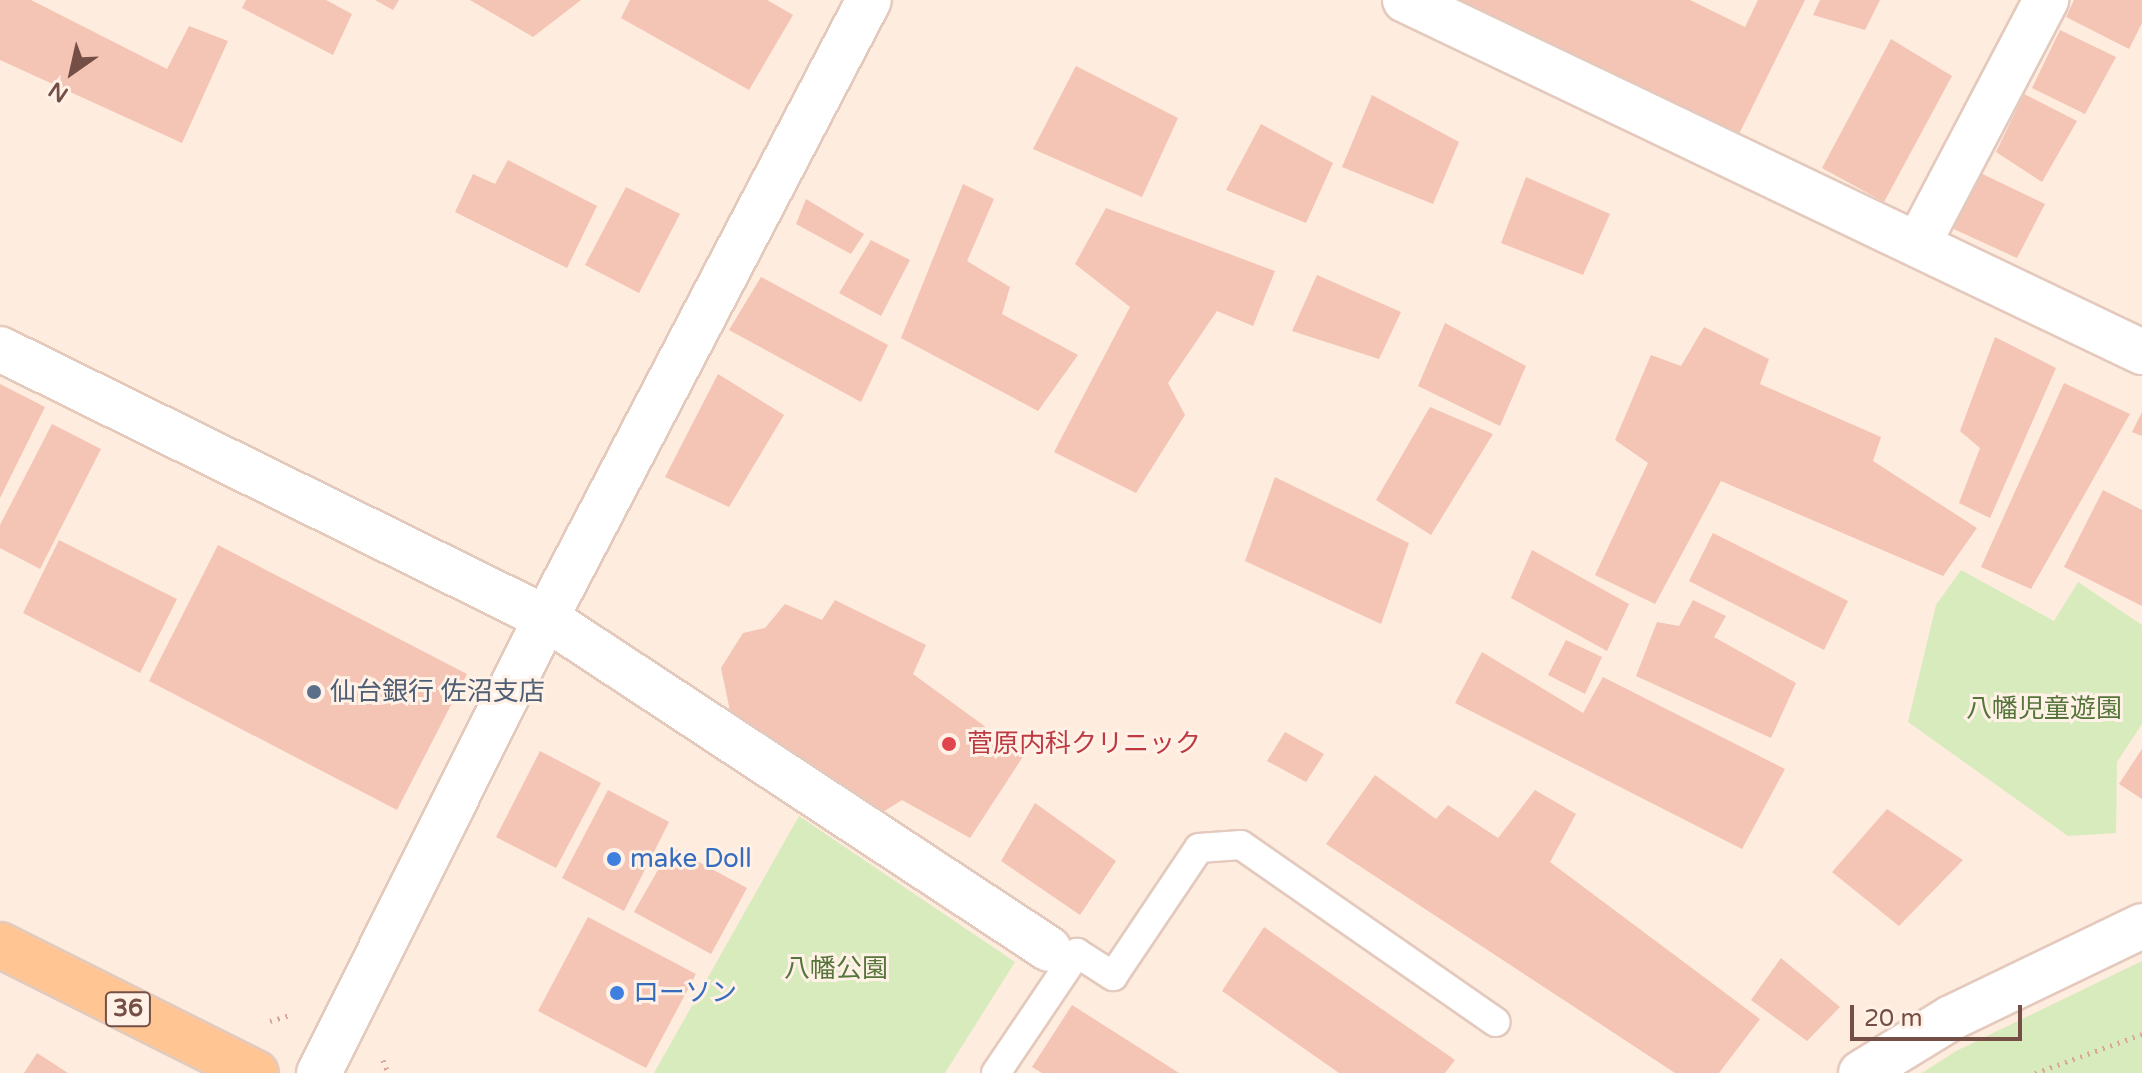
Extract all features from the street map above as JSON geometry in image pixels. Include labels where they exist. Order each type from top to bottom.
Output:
[{"type":"main road","name":"36","points":[[0,945],[256,1073]]},
{"type":"street","points":[[319,1073],[546,618],[869,0]]},
{"type":"street","points":[[1918,244],[2046,0]]},
{"type":"street","points":[[1427,5],[2142,352]]},
{"type":"street","points":[[0,349],[546,618],[1060,955]]},
{"type":"street","points":[[1861,1073],[1951,1018],[2142,926]]},
{"type":"lane","points":[[996,1073],[1060,955],[1077,953],[1113,976],[1199,848],[1241,845],[1496,1022]]},
{"type":"path","points":[[256,1014],[271,1021],[311,1008],[374,1040],[388,1073]]},
{"type":"path","points":[[2035,1073],[2142,1034]]},
{"type":"green space","name":"八幡児童遊園","points":[[1961,570],[2054,621],[2078,582],[2142,625],[2142,724],[2117,762],[2116,833],[2068,836],[1908,722],[1936,605]]},
{"type":"green space","name":"八幡公園","points":[[799,816],[1015,962],[945,1073],[654,1073]]},
{"type":"green space","points":[[2142,961],[2142,1073],[1922,1073],[1956,1051]]},
{"type":"building","points":[[0,0],[31,0],[167,69],[189,26],[228,41],[182,143],[0,60]]},
{"type":"building","points":[[246,0],[326,0],[352,14],[333,55],[242,8]]},
{"type":"building","points":[[375,0],[399,0],[393,10]]},
{"type":"building","points":[[470,0],[581,0],[533,37]]},
{"type":"building","points":[[630,0],[767,0],[793,15],[749,90],[621,18]]},
{"type":"building","points":[[1458,0],[1690,0],[1745,27],[1758,0],[1805,0],[1738,136],[1454,9]]},
{"type":"building","points":[[1820,0],[1880,0],[1865,30],[1813,15]]},
{"type":"building","points":[[2074,0],[2142,0],[2142,23],[2129,49],[2066,17]]},
{"type":"building","points":[[2060,30],[2116,57],[2085,114],[2032,88]]},
{"type":"building","points":[[1891,39],[1952,76],[1884,202],[1822,168]]},
{"type":"building","points":[[1076,66],[1178,118],[1142,197],[1033,149]]},
{"type":"building","points":[[2024,94],[2077,121],[2042,182],[1996,152]]},
{"type":"building","points":[[1372,95],[1459,142],[1433,204],[1342,167]]},
{"type":"building","points":[[1261,124],[1333,163],[1306,223],[1226,190]]},
{"type":"building","points":[[508,160],[597,206],[567,268],[455,212],[473,174],[495,184]]},
{"type":"building","points":[[1970,168],[2045,204],[2017,258],[1945,225]]},
{"type":"building","points":[[1526,177],[1610,214],[1583,275],[1501,243]]},
{"type":"building","points":[[963,184],[994,199],[967,261],[1010,287],[1002,314],[1078,355],[1038,411],[901,338]]},
{"type":"building","points":[[626,187],[680,214],[639,293],[585,265]]},
{"type":"building","points":[[806,199],[864,234],[851,254],[796,224]]},
{"type":"building","points":[[1106,208],[1275,271],[1253,326],[1217,311],[1168,383],[1185,415],[1136,493],[1054,452],[1130,307],[1075,264]]},
{"type":"building","points":[[871,240],[910,260],[881,316],[839,293]]},
{"type":"building","points":[[1317,275],[1401,312],[1379,359],[1292,331]]},
{"type":"building","points":[[761,277],[888,345],[861,402],[729,330]]},
{"type":"building","points":[[1445,323],[1526,366],[1500,426],[1418,386]]},
{"type":"building","points":[[1704,327],[1769,359],[1760,384],[1881,437],[1873,461],[1977,528],[1943,576],[1721,481],[1655,604],[1595,575],[1648,463],[1615,440],[1651,355],[1681,366]]},
{"type":"building","points":[[1995,337],[2056,368],[1990,518],[1959,503],[1980,448],[1960,431]]},
{"type":"building","points":[[718,374],[784,415],[729,507],[665,477]]},
{"type":"building","points":[[2064,383],[2130,414],[2031,589],[1981,567]]},
{"type":"building","points":[[0,384],[45,407],[0,498]]},
{"type":"building","points":[[1430,407],[1493,434],[1431,535],[1376,500]]},
{"type":"building","points":[[2142,412],[2142,436],[2132,432]]},
{"type":"building","points":[[52,424],[101,449],[40,569],[0,548],[0,525]]},
{"type":"building","points":[[1275,477],[1409,543],[1381,624],[1245,561]]},
{"type":"building","points":[[2103,490],[2142,510],[2142,606],[2064,567]]},
{"type":"building","points":[[1713,533],[1848,601],[1824,650],[1689,581]]},
{"type":"building","points":[[59,540],[177,599],[140,673],[23,613]]},
{"type":"building","points":[[218,545],[467,674],[397,810],[149,681]]},
{"type":"building","points":[[1532,550],[1629,604],[1607,651],[1511,598]]},
{"type":"building","points":[[835,600],[926,645],[913,674],[1024,755],[970,838],[902,800],[875,817],[733,725],[721,668],[743,633],[765,628],[785,604],[822,620]]},
{"type":"building","points":[[1693,600],[1726,616],[1714,637],[1796,683],[1771,738],[1636,676],[1657,622],[1679,626]]},
{"type":"building","points":[[1566,640],[1602,657],[1585,694],[1548,675]]},
{"type":"building","points":[[1482,652],[1583,713],[1603,677],[1785,769],[1742,849],[1455,703]]},
{"type":"building","points":[[1285,732],[1324,754],[1306,782],[1267,761]]},
{"type":"building","points":[[2142,749],[2142,799],[2119,784]]},
{"type":"building","points":[[540,751],[601,783],[556,868],[496,837]]},
{"type":"building","points":[[1375,775],[1436,819],[1448,805],[1498,838],[1535,790],[1576,814],[1550,862],[1760,1019],[1719,1073],[1675,1073],[1326,844]]},
{"type":"building","points":[[608,790],[669,822],[624,911],[562,878]]},
{"type":"building","points":[[1035,803],[1116,861],[1080,915],[1001,861]]},
{"type":"building","points":[[1887,809],[1963,860],[1899,926],[1832,872]]},
{"type":"building","points":[[671,847],[747,888],[711,954],[634,912]]},
{"type":"building","name":"ローソン","points":[[588,917],[696,974],[646,1068],[538,1011]]},
{"type":"building","points":[[1264,927],[1455,1060],[1445,1073],[1339,1073],[1222,991]]},
{"type":"building","points":[[1781,958],[1840,1007],[1807,1041],[1751,1000]]},
{"type":"building","points":[[1072,1005],[1179,1073],[1042,1073],[1032,1067]]},
{"type":"building","points":[[37,1053],[68,1073],[24,1073]]},
{"type":"place","name":"仙台銀行 佐沼支店","points":[[314,692]]},
{"type":"place","name":"菅原内科クリニック","points":[[949,744]]},
{"type":"place","name":"make Doll","points":[[614,859]]},
{"type":"place","name":"ローソン","points":[[617,993]]}]
